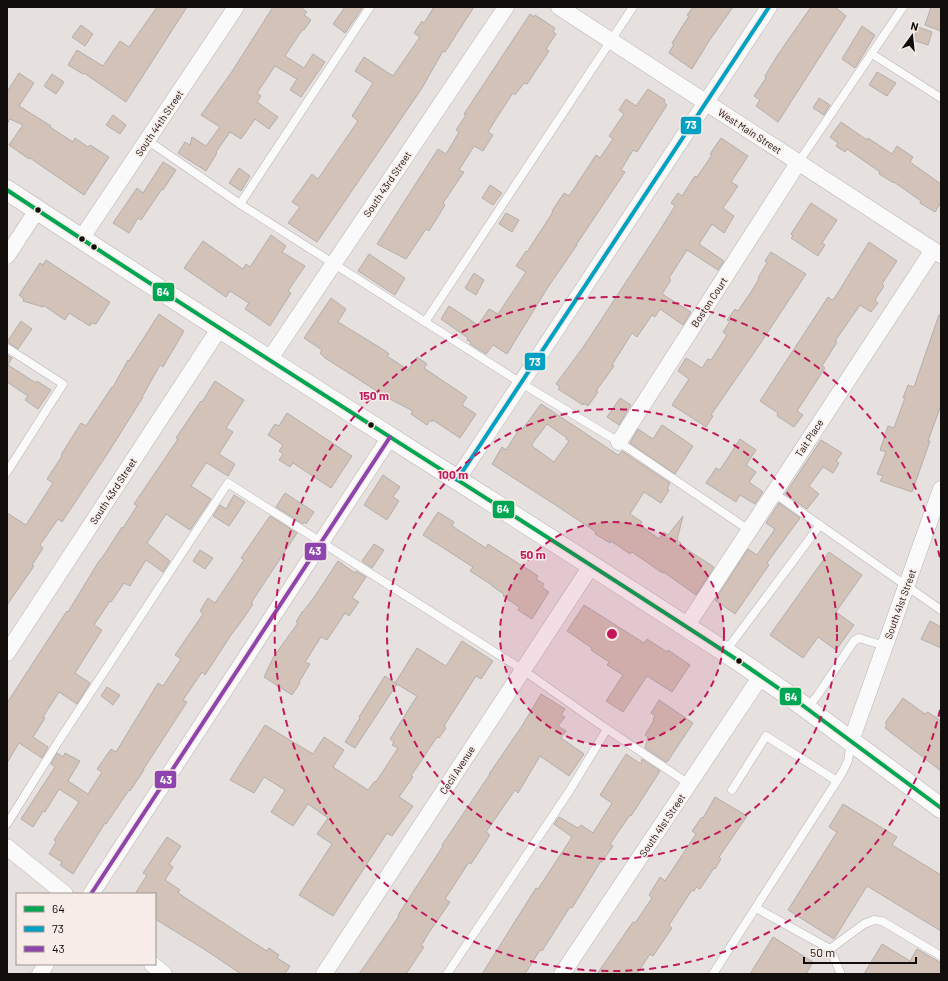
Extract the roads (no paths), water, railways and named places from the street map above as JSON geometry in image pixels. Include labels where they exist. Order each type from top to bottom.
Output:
[{"type":"street","name":"South 44th Street","points":[[81,239],[236,7]]},
{"type":"street","name":"South 43rd Street","points":[[269,360],[506,7]]},
{"type":"street","name":"West Main Street","points":[[559,7],[937,253]]},
{"type":"street","points":[[457,480],[769,7]]},
{"type":"street","name":"Boston Court","points":[[619,442],[798,163]]},
{"type":"street","points":[[7,190],[219,329],[725,652],[806,708],[941,808]]},
{"type":"street","points":[[7,256],[37,210]]},
{"type":"street","name":"Tait Place","points":[[686,627],[749,530],[937,253]]},
{"type":"street","name":"South 43rd Street","points":[[7,653],[219,329]]},
{"type":"street","points":[[92,893],[390,437]]},
{"type":"street","name":"South 41st Street","points":[[851,741],[941,489]]},
{"type":"street","name":"Cecil Avenue","points":[[324,974],[591,566]]},
{"type":"street","name":"South 41st Street","points":[[562,974],[761,676]]},
{"type":"street","points":[[7,847],[64,893]]},
{"type":"street","points":[[40,974],[45,965]]},
{"type":"street","points":[[153,965],[164,974]]},
{"type":"lane","points":[[240,204],[370,7]]},
{"type":"lane","points":[[425,322],[633,7]]},
{"type":"lane","points":[[798,163],[903,7]]},
{"type":"lane","points":[[872,54],[941,98]]},
{"type":"lane","points":[[147,140],[240,204],[521,383],[619,442],[749,530]]},
{"type":"lane","points":[[7,348],[63,384],[7,472]]},
{"type":"lane","points":[[7,824],[62,735],[228,483],[522,670],[689,784]]},
{"type":"lane","points":[[774,493],[941,610]]},
{"type":"lane","points":[[725,652],[820,525]]},
{"type":"lane","points":[[806,708],[817,696],[854,641],[860,638],[885,646]]},
{"type":"lane","points":[[447,974],[570,790],[607,729]]},
{"type":"lane","points":[[732,790],[766,736],[837,781]]},
{"type":"lane","points":[[713,974],[837,781],[848,761],[851,741]]},
{"type":"lane","points":[[756,908],[830,949],[841,974]]},
{"type":"lane","points":[[830,949],[864,924],[874,920],[882,921],[941,956]]}]
